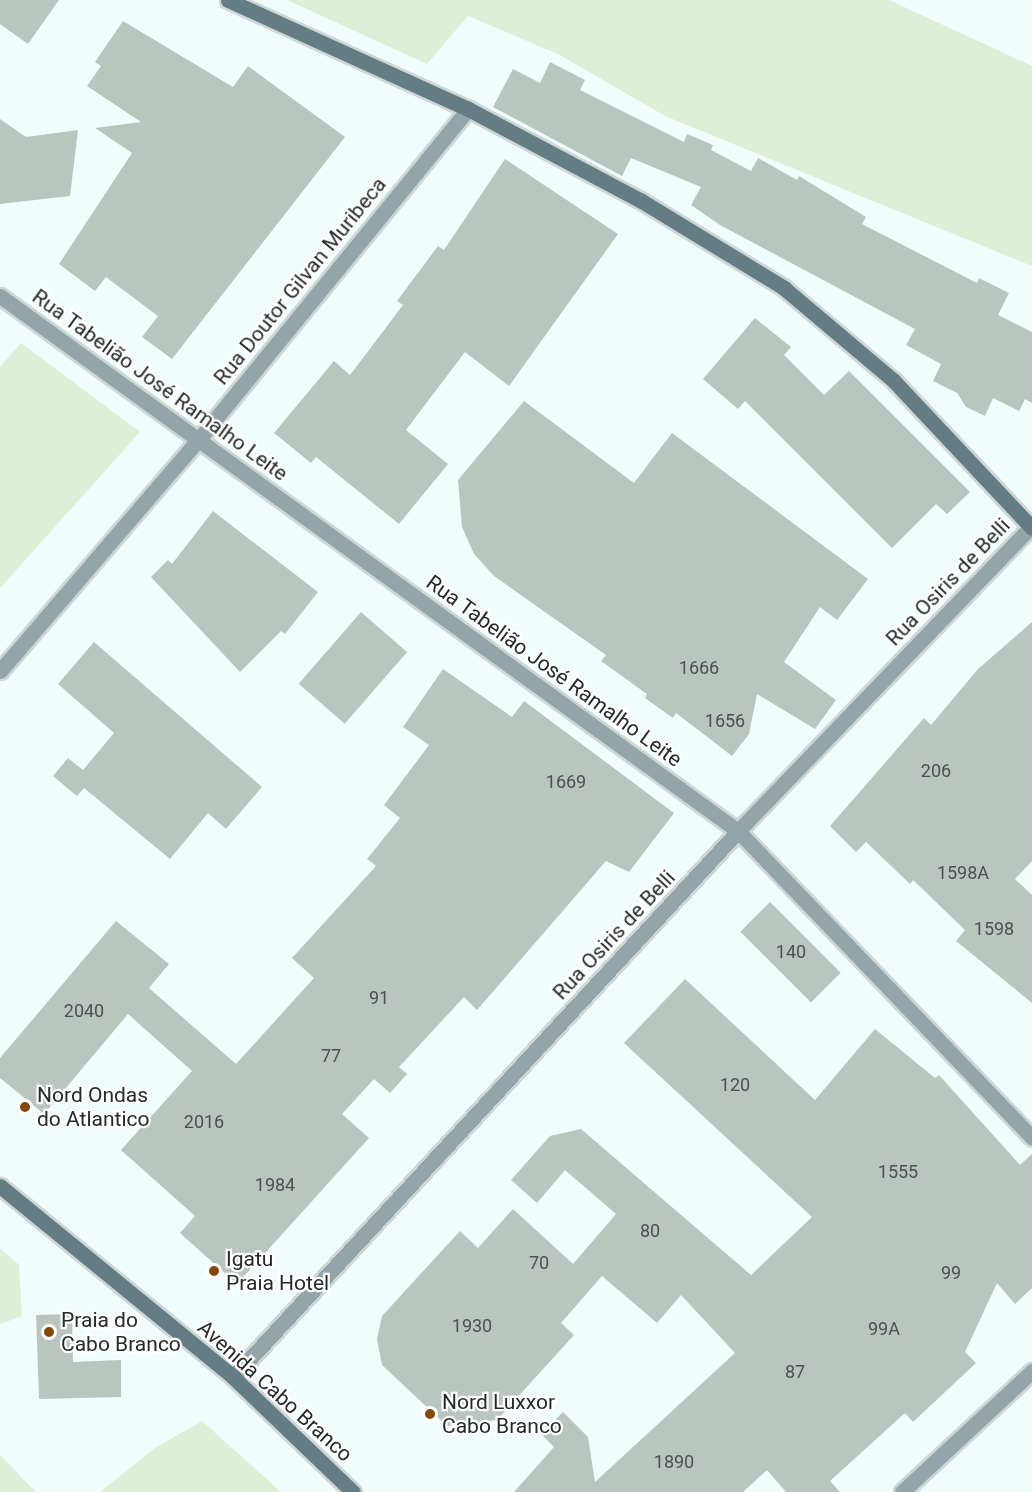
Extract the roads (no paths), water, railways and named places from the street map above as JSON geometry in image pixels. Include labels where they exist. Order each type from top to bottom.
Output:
[{"type":"main road","points":[[228,0],[468,109],[640,200],[784,288],[893,381],[1031,526]]},
{"type":"main road","name":"Avenida Cabo Branco","points":[[0,1186],[233,1377],[353,1492]]},
{"type":"street","name":"Rua Doutor Gilvan Muribeca","points":[[0,671],[199,439],[468,109]]},
{"type":"street","name":"Rua Tabelião José Ramalho Leite","points":[[0,296],[738,831],[1032,1138]]},
{"type":"street","name":"Rua Osiris de Belli","points":[[233,1377],[738,831],[1031,526]]},
{"type":"street","points":[[902,1492],[1032,1371]]},
{"type":"place","name":"Nord Ondas do Atlantico","points":[[25,1107]]},
{"type":"place","name":"Igatu Praia Hotel","points":[[214,1271]]},
{"type":"place","name":"Praia do Cabo Branco","points":[[49,1332]]},
{"type":"place","name":"Nord Luxxor Cabo Branco","points":[[430,1414]]}]
